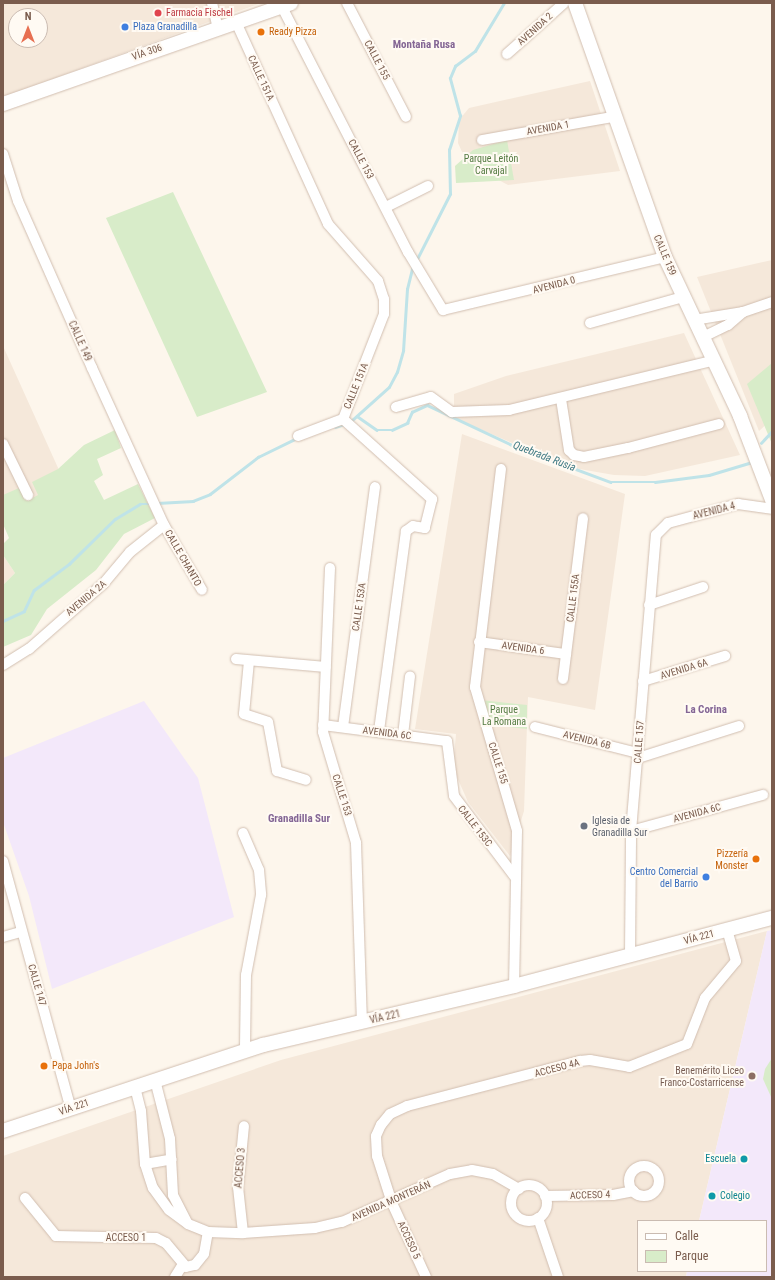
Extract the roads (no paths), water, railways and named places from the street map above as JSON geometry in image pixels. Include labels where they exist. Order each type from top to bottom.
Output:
[{"type":"street","points":[[212,3],[218,28]]},
{"type":"street","name":"CALLE 155","points":[[347,3],[406,117]]},
{"type":"street","name":"AVENIDA 2","points":[[507,54],[564,3]]},
{"type":"street","name":"CALLE 159","points":[[575,3],[613,117],[665,257],[694,320],[715,360],[772,500]]},
{"type":"street","name":"VÍA 306","points":[[3,104],[236,22],[263,7],[286,5]]},
{"type":"street","name":"CALLE 153","points":[[286,5],[386,207],[443,310]]},
{"type":"street","name":"CALLE 151A","points":[[236,22],[328,224],[378,281],[384,299],[384,314],[343,419],[432,502],[425,528],[413,526],[406,531],[379,732]]},
{"type":"street","name":"AVENIDA 1","points":[[482,140],[613,117]]},
{"type":"street","name":"CALLE 149","points":[[3,154],[36,244],[164,525]]},
{"type":"street","points":[[386,207],[428,186]]},
{"type":"street","name":"AVENIDA 0","points":[[443,310],[665,257]]},
{"type":"street","points":[[590,323],[683,297]]},
{"type":"street","points":[[694,320],[743,312],[772,302]]},
{"type":"street","points":[[703,337],[728,325],[743,312]]},
{"type":"street","points":[[396,407],[431,397],[452,412],[504,410],[561,399],[715,360]]},
{"type":"street","points":[[561,399],[569,450],[574,456],[620,449],[720,424]]},
{"type":"street","points":[[298,436],[343,419]]},
{"type":"street","points":[[3,444],[28,495]]},
{"type":"street","name":"CALLE 155","points":[[501,469],[475,687],[517,831],[514,986]]},
{"type":"street","name":"CALLE 153A","points":[[343,727],[375,487]]},
{"type":"street","name":"AVENIDA 4","points":[[659,530],[668,523],[738,504],[772,510]]},
{"type":"street","name":"CALLE 155A","points":[[563,679],[582,518]]},
{"type":"street","name":"CALLE CHANTO","points":[[164,525],[202,590]]},
{"type":"street","name":"AVENIDA 2A","points":[[3,665],[29,649],[104,584],[130,552],[164,525]]},
{"type":"street","name":"CALLE 157","points":[[630,955],[631,831],[654,542],[659,530]]},
{"type":"street","name":"CALLE 153","points":[[330,568],[323,725],[324,740],[357,848],[362,1022]]},
{"type":"street","points":[[649,605],[703,587]]},
{"type":"street","name":"AVENIDA 6","points":[[480,642],[566,654]]},
{"type":"street","name":"AVENIDA 6A","points":[[643,681],[725,656]]},
{"type":"street","points":[[236,660],[326,667]]},
{"type":"street","points":[[249,661],[244,714],[268,721],[277,771],[306,780]]},
{"type":"street","points":[[403,735],[410,676]]},
{"type":"street","name":"AVENIDA 6C","points":[[323,725],[444,739],[449,744]]},
{"type":"street","points":[[638,756],[739,726]]},
{"type":"street","name":"AVENIDA 6B","points":[[535,727],[638,756]]},
{"type":"street","name":"CALLE 153C","points":[[449,744],[454,796],[516,877]]},
{"type":"street","name":"AVENIDA 6C","points":[[631,831],[763,795]]},
{"type":"street","points":[[243,833],[259,870],[261,895],[246,975],[245,1051]]},
{"type":"street","name":"CALLE 147","points":[[3,861],[5,877],[71,1108]]},
{"type":"street","name":"VÍA 221","points":[[3,1131],[245,1051],[514,986],[772,918]]},
{"type":"street","name":"ACCESO 4A","points":[[392,1203],[377,1156],[376,1136],[390,1114],[407,1106],[580,1061],[629,1067],[643,1064],[687,1044],[705,998],[736,960],[727,930]]},
{"type":"street","points":[[3,937],[21,932]]},
{"type":"street","points":[[155,1080],[172,1159],[174,1194],[188,1224]]},
{"type":"street","name":"AVENIDA MONTERÁN","points":[[134,1087],[141,1111],[145,1164],[153,1188],[169,1210],[188,1224],[208,1232],[243,1234],[315,1228],[354,1218],[392,1203],[450,1174],[472,1170],[493,1174],[519,1189]]},
{"type":"street","name":"ACCESO 3","points":[[243,1234],[238,1187],[244,1126]]},
{"type":"street","points":[[145,1164],[172,1159]]},
{"type":"street","points":[[534,1186],[545,1196],[545,1210],[538,1218],[527,1220],[513,1210],[512,1198],[519,1189],[534,1186]]},
{"type":"street","name":"ACCESO 4","points":[[545,1196],[613,1195],[634,1191]]},
{"type":"street","name":"ACCESO 1","points":[[25,1198],[56,1236],[156,1238],[166,1243],[182,1266]]},
{"type":"street","name":"ACCESO 5","points":[[392,1203],[426,1277]]},
{"type":"street","points":[[538,1218],[558,1277]]},
{"type":"street","points":[[175,1277],[182,1266],[195,1265],[204,1254],[208,1232]]},
{"type":"waterway","points":[[416,261],[450,194],[449,150],[460,116],[450,78],[455,66],[475,51],[504,3]]},
{"type":"waterway","points":[[350,422],[389,387],[397,372],[403,351],[407,289],[413,265]]},
{"type":"waterway","name":"Quebrada Rusia","points":[[357,416],[377,430],[392,430],[407,423],[412,412],[427,405],[514,446],[611,482],[655,482],[709,475],[749,463]]},
{"type":"waterway","points":[[335,427],[345,424]]},
{"type":"waterway","name":"Quebrada Rusia","points":[[761,443],[772,431]]},
{"type":"waterway","points":[[157,503],[193,501],[210,494],[258,457],[297,438]]},
{"type":"waterway","points":[[3,621],[24,611],[34,590],[69,564],[115,519],[140,504],[152,504]]},
{"type":"place","name":"Farmacia Fischel","points":[[158,13]]},
{"type":"place","name":"Plaza Granadilla","points":[[125,27]]},
{"type":"place","name":"Ready Pizza","points":[[261,32]]},
{"type":"place","name":"Iglesia de Granadilla Sur","points":[[584,826]]},
{"type":"place","name":"Pizzería Monster","points":[[756,859]]},
{"type":"place","name":"Centro Comercial del Barrio","points":[[706,877]]},
{"type":"place","name":"Papa John's","points":[[44,1066]]},
{"type":"place","name":"Benemérito Liceo Franco-Costarricense","points":[[752,1076]]},
{"type":"place","name":"Escuela","points":[[744,1159]]},
{"type":"place","name":"Colegio","points":[[712,1196]]},
{"type":"district","name":"Montaña Rusa","points":[[424,45]]},
{"type":"district","name":"La Corina","points":[[706,710]]},
{"type":"district","name":"Granadilla Sur","points":[[299,819]]},
{"type":"park label","name":"Parque Leitón Carvajal","points":[[491,164]]},
{"type":"park label","name":"Parque La Romana","points":[[504,714]]}]
